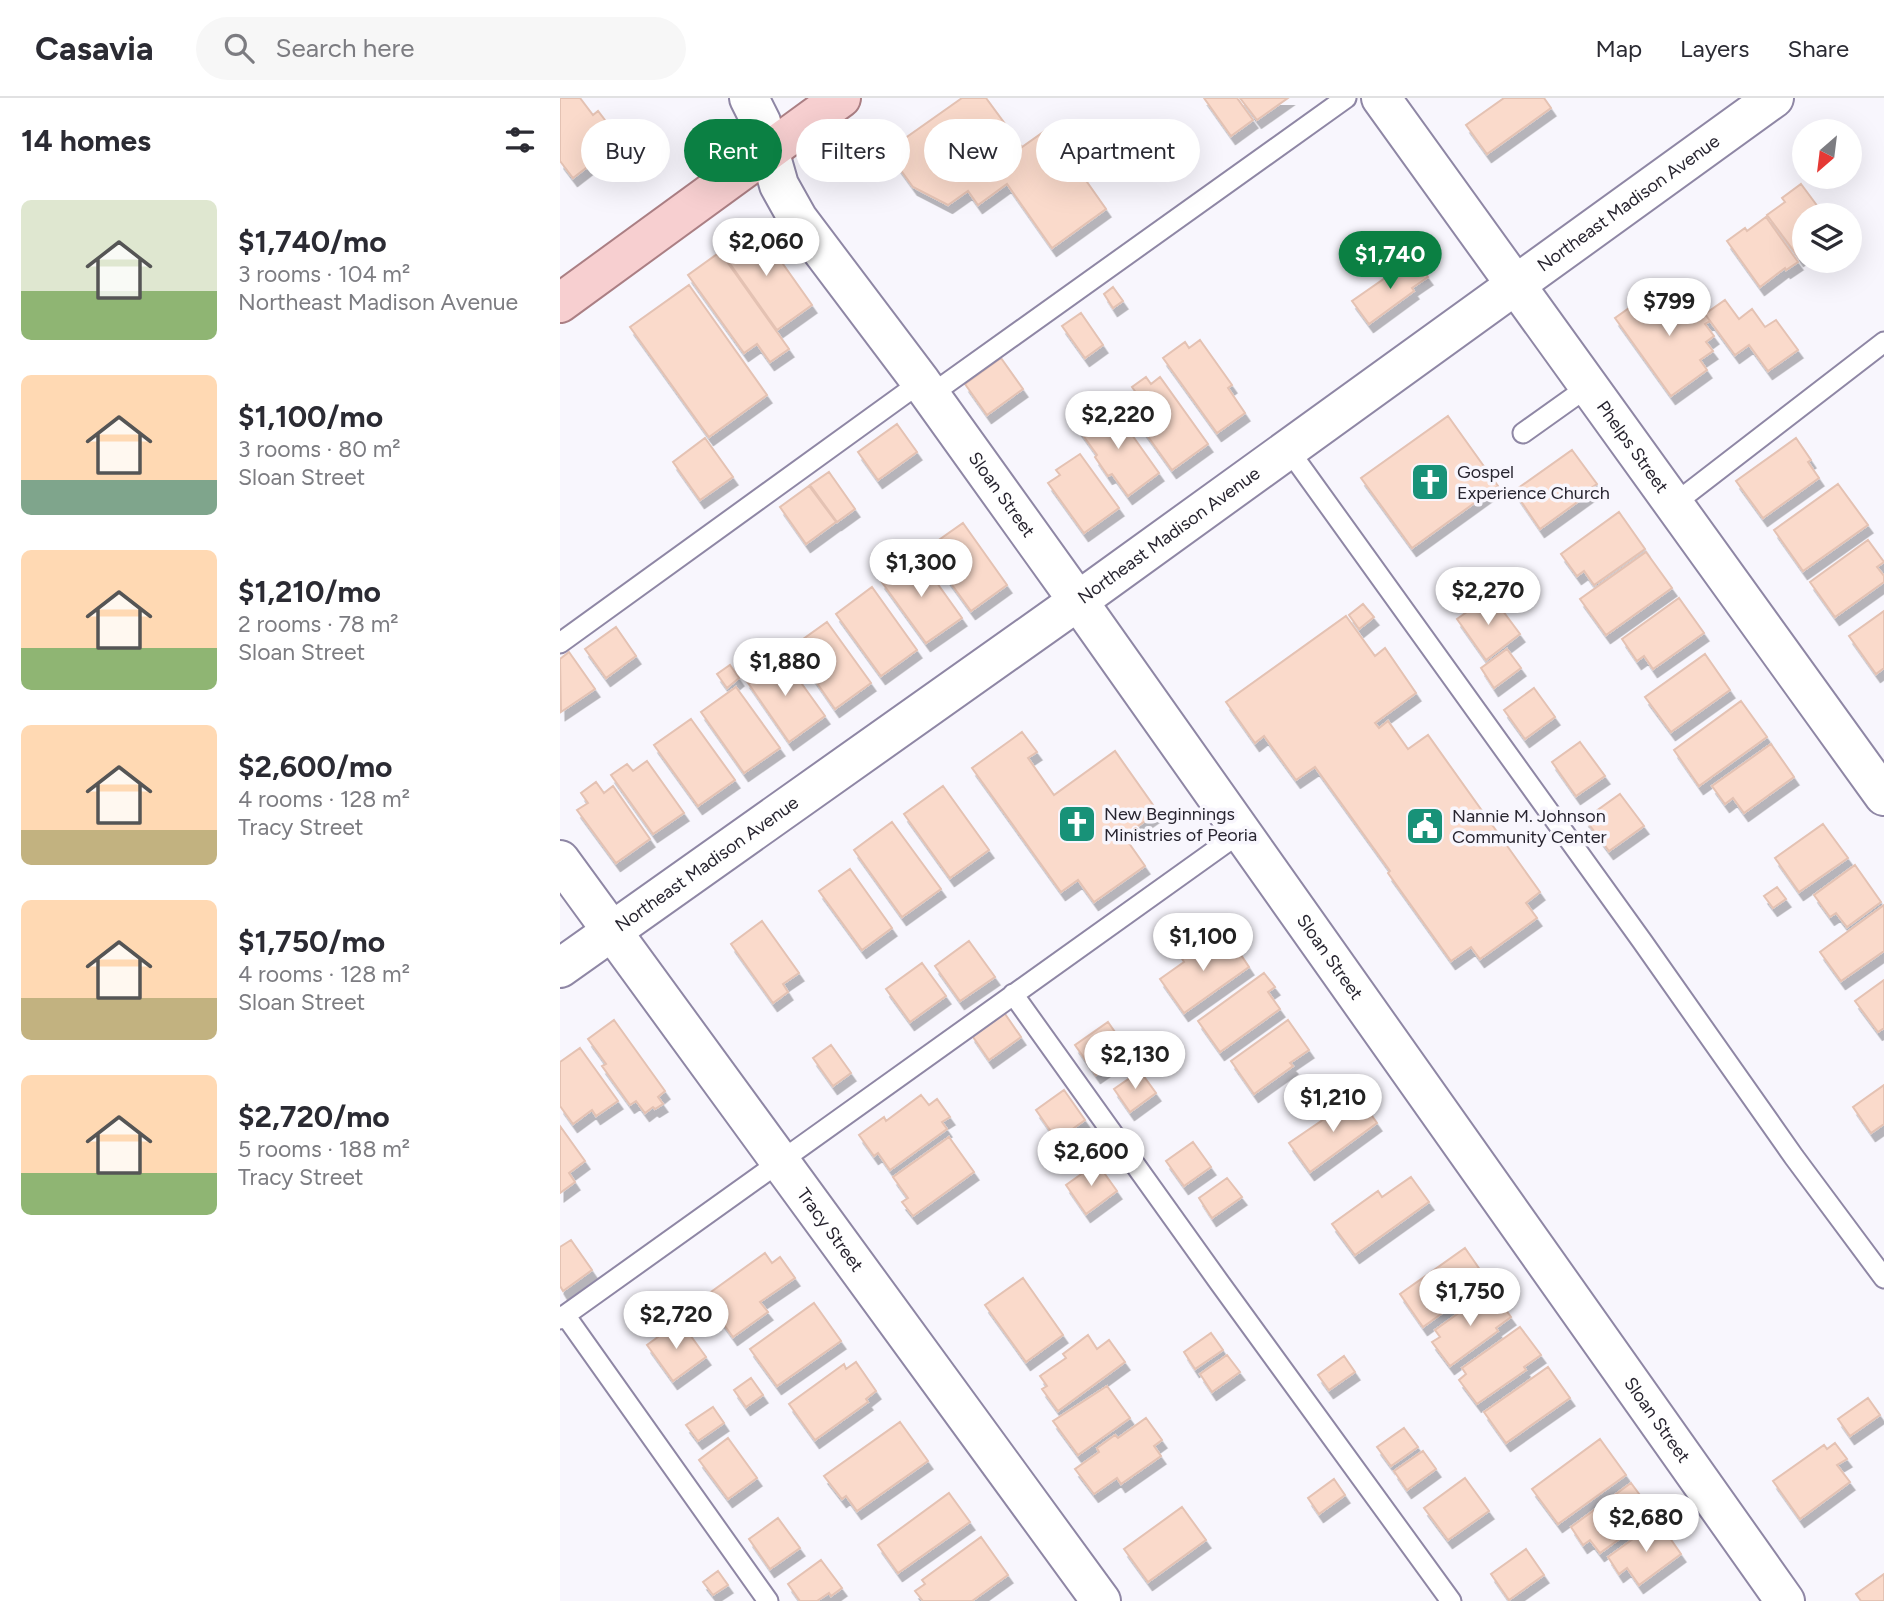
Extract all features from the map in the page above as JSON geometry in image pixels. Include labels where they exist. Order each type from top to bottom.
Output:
[{"type":"main road","points":[[782,141],[841,98]]},
{"type":"main road","points":[[560,303],[725,182]]},
{"type":"street","name":"Sloan Street","points":[[749,98],[760,119]]},
{"type":"street","name":"Phelps Street","points":[[1381,98],[1884,796]]},
{"type":"street","name":"Northeast Madison Avenue","points":[[560,968],[1078,601],[1774,98]]},
{"type":"street","name":"Sloan Street","points":[[778,182],[797,219],[925,389],[1078,601],[1785,1601]]},
{"type":"street","name":"Tracy Street","points":[[560,860],[1101,1601]]},
{"type":"lane","points":[[560,643],[1346,98]]},
{"type":"lane","points":[[1674,505],[1884,342]]},
{"type":"lane","points":[[1523,433],[1589,386]]},
{"type":"lane","points":[[1289,449],[1794,1157],[1884,1278]]},
{"type":"lane","points":[[768,1601],[563,1317],[1241,832]]},
{"type":"lane","points":[[1013,994],[1451,1601]]},
{"type":"building","points":[[560,98],[580,98],[593,115],[598,111],[604,119],[581,119],[581,172],[573,178],[560,161]]},
{"type":"building","points":[[962,98],[986,98],[1001,119],[932,119]]},
{"type":"building","points":[[1204,98],[1237,98],[1253,120],[1231,136]]},
{"type":"building","points":[[1240,98],[1288,98],[1257,120]]},
{"type":"building","points":[[1504,98],[1544,98],[1551,108],[1487,154],[1466,125]]},
{"type":"building","points":[[924,125],[924,182],[1022,182],[1022,147],[1036,137],[1036,182],[1087,182],[1106,209],[1052,248],[1007,184],[978,205],[968,191],[948,205],[913,187],[909,182],[910,135]]},
{"type":"building","points":[[1794,189],[1805,189],[1815,203],[1792,203],[1792,249],[1767,215],[1785,202],[1782,198]]},
{"type":"building","points":[[1766,217],[1792,254],[1792,266],[1786,270],[1785,268],[1760,287],[1727,241],[1745,228],[1747,231]]},
{"type":"building","points":[[756,226],[812,305],[777,330],[721,251]]},
{"type":"building","points":[[720,252],[789,349],[770,362],[757,344],[744,353],[688,275]]},
{"type":"building","points":[[1414,258],[1428,277],[1412,288],[1414,291],[1369,324],[1352,301]]},
{"type":"building","points":[[689,285],[767,395],[709,437],[630,327]]},
{"type":"building","points":[[1113,287],[1123,301],[1113,308],[1104,294]]},
{"type":"building","points":[[1656,289],[1669,308],[1685,297],[1689,303],[1694,299],[1710,321],[1705,324],[1714,336],[1706,342],[1713,351],[1700,360],[1707,370],[1671,396],[1615,318]]},
{"type":"building","points":[[1725,300],[1739,319],[1752,309],[1765,327],[1776,320],[1798,350],[1768,371],[1749,345],[1735,355],[1705,314]]},
{"type":"building","points":[[1081,313],[1103,345],[1085,358],[1062,326]]},
{"type":"building","points":[[1200,340],[1232,385],[1228,388],[1245,413],[1217,433],[1163,358],[1185,342],[1189,348]]},
{"type":"building","points":[[1001,358],[1023,389],[987,415],[965,384]]},
{"type":"building","points":[[1146,377],[1151,384],[1160,377],[1208,444],[1172,470],[1124,403],[1137,394],[1132,387]]},
{"type":"building","points":[[1107,406],[1112,413],[1115,411],[1159,473],[1128,496],[1112,474],[1108,476],[1077,427]]},
{"type":"building","name":"Gospel Experience Church","points":[[1448,416],[1498,486],[1412,548],[1361,478]]},
{"type":"building","points":[[897,424],[917,452],[878,480],[858,452]]},
{"type":"building","points":[[705,438],[733,477],[700,500],[673,462]]},
{"type":"building","points":[[1796,438],[1819,478],[1763,518],[1736,481]]},
{"type":"building","points":[[1572,450],[1597,484],[1588,490],[1590,493],[1540,529],[1514,491]]},
{"type":"building","points":[[1080,454],[1119,508],[1084,533],[1048,483],[1060,475],[1056,470]]},
{"type":"building","points":[[829,472],[855,509],[837,522],[810,485]]},
{"type":"building","points":[[1838,484],[1868,525],[1803,571],[1774,530]]},
{"type":"building","points":[[809,486],[836,522],[806,544],[780,507]]},
{"type":"building","points":[[1619,512],[1645,549],[1594,585],[1584,571],[1577,576],[1561,554]]},
{"type":"building","points":[[963,523],[1007,585],[971,611],[926,549]]},
{"type":"building","points":[[1868,540],[1884,562],[1877,567],[1884,576],[1884,582],[1835,617],[1810,582]]},
{"type":"building","points":[[1646,552],[1672,588],[1606,635],[1580,599]]},
{"type":"building","points":[[917,555],[962,618],[926,643],[881,581]]},
{"type":"building","points":[[872,587],[917,650],[881,676],[836,614]]},
{"type":"building","points":[[1491,595],[1520,634],[1486,660],[1457,619]]},
{"type":"building","points":[[1679,598],[1704,633],[1653,669],[1644,656],[1637,661],[1622,639]]},
{"type":"building","points":[[1363,604],[1374,617],[1359,629],[1349,615]]},
{"type":"building","points":[[1884,611],[1884,668],[1876,674],[1849,636]]},
{"type":"building","name":"Nannie M. Johnson Community Center","points":[[1346,616],[1375,656],[1385,648],[1416,693],[1375,723],[1379,728],[1388,721],[1408,749],[1428,735],[1540,892],[1526,903],[1537,918],[1480,959],[1471,947],[1451,961],[1315,767],[1296,780],[1264,736],[1255,743],[1226,702]]},
{"type":"building","points":[[827,622],[871,683],[835,709],[792,647]]},
{"type":"building","points":[[616,627],[636,656],[606,678],[585,649]]},
{"type":"building","points":[[1507,649],[1521,668],[1494,688],[1481,668]]},
{"type":"building","points":[[569,652],[595,689],[561,712],[560,659]]},
{"type":"building","points":[[1705,654],[1730,690],[1671,732],[1645,697]]},
{"type":"building","points":[[781,655],[825,716],[789,742],[746,680]]},
{"type":"building","points":[[730,665],[739,678],[727,688],[717,674]]},
{"type":"building","points":[[736,687],[780,748],[744,773],[701,712]]},
{"type":"building","points":[[1534,688],[1555,717],[1525,739],[1504,710]]},
{"type":"building","points":[[1741,701],[1767,737],[1699,786],[1674,750]]},
{"type":"building","points":[[691,719],[735,780],[698,806],[654,745]]},
{"type":"building","name":"New Beginnings Ministries of Peoria","points":[[1022,732],[1037,752],[1028,758],[1054,795],[1115,751],[1158,812],[1124,836],[1145,866],[1094,902],[1078,880],[1061,892],[972,768]]},
{"type":"building","points":[[1580,742],[1605,776],[1576,796],[1552,762]]},
{"type":"building","points":[[1771,744],[1794,777],[1744,813],[1733,798],[1725,804],[1712,786]]},
{"type":"building","points":[[647,761],[684,813],[653,834],[611,775],[627,764],[633,771]]},
{"type":"building","points":[[596,782],[604,793],[613,786],[650,839],[616,863],[577,810],[588,803],[581,793]]},
{"type":"building","points":[[943,786],[989,850],[950,878],[904,814]]},
{"type":"building","points":[[1620,794],[1644,826],[1609,851],[1585,819]]},
{"type":"building","points":[[892,822],[941,889],[902,917],[854,850]]},
{"type":"building","points":[[1823,824],[1848,858],[1799,892],[1775,858]]},
{"type":"building","points":[[1855,865],[1881,902],[1847,927],[1836,913],[1830,917],[1814,895]]},
{"type":"building","points":[[850,869],[892,928],[862,950],[819,891]]},
{"type":"building","points":[[1777,887],[1786,899],[1773,908],[1764,896]]},
{"type":"building","points":[[1884,905],[1884,951],[1841,981],[1820,952]]},
{"type":"building","points":[[762,921],[799,973],[783,984],[788,992],[773,1003],[731,944]]},
{"type":"building","points":[[1223,939],[1228,947],[1233,943],[1249,967],[1184,1013],[1160,979],[1184,962],[1181,957],[1204,941],[1209,949]]},
{"type":"building","points":[[969,941],[995,977],[960,1001],[935,966]]},
{"type":"building","points":[[922,963],[946,996],[910,1022],[886,989]]},
{"type":"building","points":[[1264,973],[1275,987],[1268,992],[1280,1009],[1220,1052],[1198,1021]]},
{"type":"building","points":[[1884,980],[1884,1028],[1878,1032],[1855,1001]]},
{"type":"building","points":[[1003,1011],[1021,1037],[989,1060],[971,1034]]},
{"type":"building","points":[[614,1020],[665,1091],[658,1097],[663,1104],[645,1113],[636,1101],[630,1105],[602,1066],[606,1064],[588,1039]]},
{"type":"building","points":[[1288,1020],[1309,1050],[1290,1063],[1293,1066],[1254,1094],[1231,1061]]},
{"type":"building","points":[[1108,1022],[1129,1052],[1096,1075],[1075,1045]]},
{"type":"building","points":[[831,1045],[851,1073],[833,1086],[813,1058]]},
{"type":"building","points":[[580,1048],[618,1101],[596,1116],[592,1110],[573,1124],[560,1106],[560,1062]]},
{"type":"building","points":[[1140,1071],[1156,1093],[1130,1112],[1114,1089]]},
{"type":"building","points":[[1884,1085],[1884,1124],[1871,1133],[1853,1107]]},
{"type":"building","points":[[1064,1090],[1085,1120],[1057,1140],[1036,1110]]},
{"type":"building","points":[[921,1095],[929,1105],[937,1099],[950,1117],[942,1122],[947,1129],[890,1170],[878,1153],[874,1156],[859,1135],[884,1117],[886,1121]]},
{"type":"building","points":[[1358,1096],[1377,1123],[1310,1172],[1289,1143]]},
{"type":"building","points":[[560,1126],[585,1161],[569,1173],[575,1182],[560,1193]]},
{"type":"building","points":[[949,1137],[974,1172],[913,1216],[902,1202],[908,1198],[893,1177]]},
{"type":"building","points":[[1193,1142],[1211,1167],[1184,1186],[1166,1161]]},
{"type":"building","points":[[1097,1163],[1117,1191],[1086,1214],[1066,1185]]},
{"type":"building","points":[[1411,1177],[1429,1202],[1355,1255],[1332,1224],[1378,1191],[1382,1197]]},
{"type":"building","points":[[1227,1178],[1242,1197],[1212,1218],[1199,1198]]},
{"type":"building","points":[[571,1240],[592,1270],[563,1291],[560,1286],[560,1247]]},
{"type":"building","points":[[1465,1248],[1485,1277],[1468,1289],[1470,1293],[1423,1327],[1400,1294]]},
{"type":"building","points":[[765,1253],[772,1263],[780,1257],[795,1278],[760,1302],[768,1312],[733,1337],[704,1297]]},
{"type":"building","points":[[1023,1278],[1063,1335],[1026,1362],[985,1305]]},
{"type":"building","points":[[1491,1290],[1511,1317],[1496,1328],[1498,1331],[1450,1366],[1432,1342],[1440,1337],[1435,1330]]},
{"type":"building","points":[[814,1303],[841,1341],[777,1386],[750,1349]]},
{"type":"building","points":[[680,1321],[706,1357],[673,1381],[647,1345]]},
{"type":"building","points":[[1520,1327],[1541,1355],[1524,1367],[1526,1370],[1477,1404],[1459,1380],[1466,1374],[1462,1368]]},
{"type":"building","points":[[1211,1333],[1223,1350],[1195,1369],[1184,1352]]},
{"type":"building","points":[[1088,1335],[1097,1349],[1109,1340],[1125,1362],[1058,1411],[1042,1389],[1047,1386],[1040,1376],[1066,1358],[1063,1354]]},
{"type":"building","points":[[1227,1355],[1240,1372],[1212,1392],[1200,1374]]},
{"type":"building","points":[[1344,1356],[1355,1372],[1329,1390],[1318,1375]]},
{"type":"building","points":[[856,1362],[876,1391],[866,1399],[868,1402],[815,1440],[789,1404],[844,1364],[846,1369]]},
{"type":"building","points":[[1548,1367],[1570,1398],[1506,1443],[1484,1412]]},
{"type":"building","points":[[751,1378],[763,1395],[746,1407],[734,1390]]},
{"type":"building","points":[[1107,1386],[1130,1418],[1078,1455],[1053,1421]]},
{"type":"building","points":[[1868,1398],[1880,1415],[1850,1436],[1838,1419]]},
{"type":"building","points":[[713,1407],[724,1423],[698,1441],[686,1425]]},
{"type":"building","points":[[1146,1418],[1162,1440],[1154,1446],[1161,1456],[1121,1484],[1117,1478],[1094,1494],[1075,1469],[1099,1452],[1097,1448],[1115,1435],[1118,1438]]},
{"type":"building","points":[[900,1422],[928,1461],[857,1511],[846,1496],[842,1499],[824,1476]]},
{"type":"building","points":[[1404,1428],[1418,1447],[1391,1466],[1377,1447]]},
{"type":"building","points":[[728,1438],[757,1478],[728,1499],[699,1460]]},
{"type":"building","points":[[1600,1439],[1626,1475],[1558,1524],[1532,1489]]},
{"type":"building","points":[[1835,1443],[1847,1459],[1837,1465],[1850,1482],[1800,1519],[1773,1481],[1824,1445],[1827,1449]]},
{"type":"building","points":[[1423,1451],[1436,1469],[1407,1490],[1394,1471]]},
{"type":"building","points":[[1465,1478],[1489,1511],[1448,1540],[1424,1508]]},
{"type":"building","points":[[1334,1479],[1345,1495],[1319,1514],[1308,1498]]},
{"type":"building","points":[[1631,1483],[1654,1514],[1600,1553],[1590,1540],[1583,1545],[1571,1527]]},
{"type":"building","points":[[949,1493],[970,1522],[898,1573],[878,1545]]},
{"type":"building","points":[[1182,1507],[1206,1540],[1148,1582],[1124,1549]]},
{"type":"building","points":[[778,1518],[800,1548],[770,1569],[749,1539]]},
{"type":"building","points":[[1658,1521],[1681,1554],[1639,1585],[1627,1568],[1619,1574],[1608,1557]]},
{"type":"building","points":[[981,1537],[1008,1575],[972,1601],[923,1601],[915,1591],[925,1584],[922,1580]]},
{"type":"building","points":[[1526,1549],[1544,1575],[1509,1600],[1491,1574]]},
{"type":"building","points":[[821,1560],[842,1588],[817,1601],[800,1601],[788,1584]]},
{"type":"building","points":[[718,1571],[728,1585],[713,1595],[703,1582]]},
{"type":"building","points":[[1884,1574],[1884,1601],[1861,1601],[1856,1594]]},
{"type":"place","name":"Gospel Experience Church","points":[[1430,482]]},
{"type":"place","name":"New Beginnings Ministries of Peoria","points":[[1077,824]]},
{"type":"place","name":"Nannie M. Johnson Community Center","points":[[1425,826]]}]
